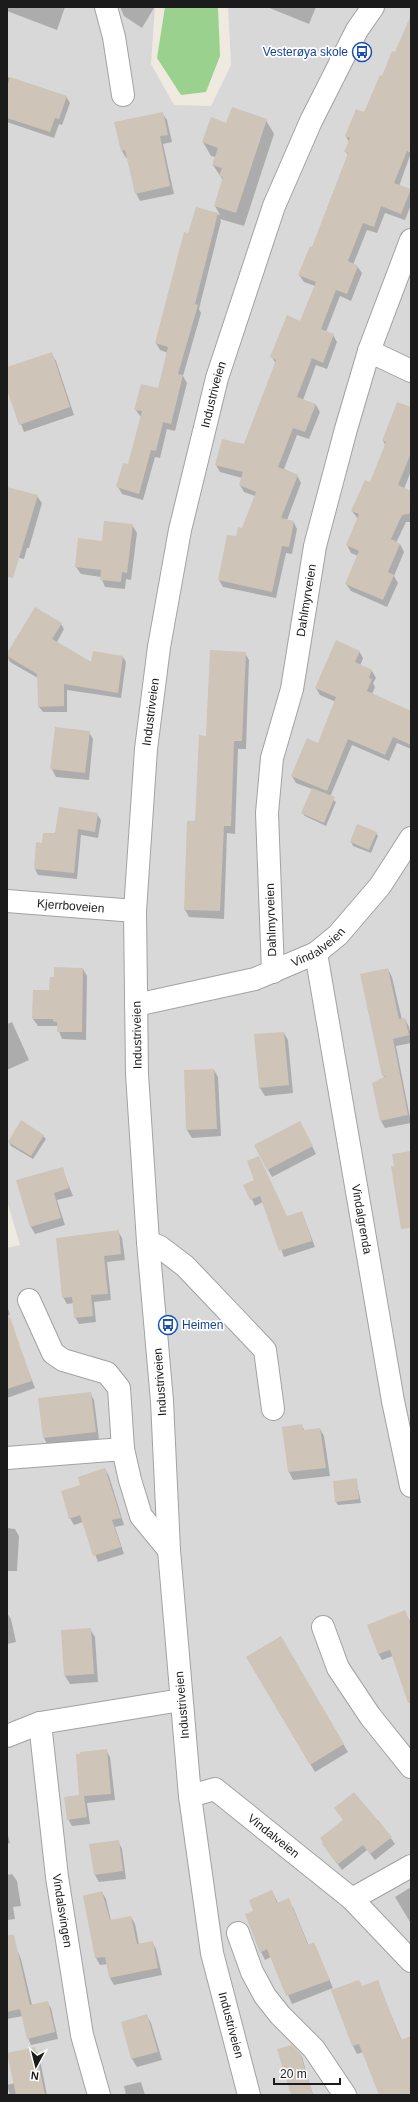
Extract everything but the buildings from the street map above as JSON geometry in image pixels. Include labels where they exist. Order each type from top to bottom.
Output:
[{"type":"street","points":[[106,7],[114,37],[123,95]]},
{"type":"street","name":"Industriveien","points":[[249,2095],[212,1953],[190,1796],[169,1550],[162,1401],[148,1242],[137,1074],[135,911],[146,749],[159,647],[180,530],[217,378],[274,206],[311,120],[357,30],[373,7]]},
{"type":"street","name":"Dahlmyrveien","points":[[273,972],[267,813],[272,758],[292,689],[315,546],[346,429],[369,351],[411,240]]},
{"type":"street","points":[[369,351],[411,371]]},
{"type":"street","name":"Vindalveien","points":[[136,1005],[255,979],[316,953],[338,935],[380,886],[411,838]]},
{"type":"street","name":"Kjerrboveien","points":[[7,901],[135,911]]},
{"type":"street","name":"Vindalgrenda","points":[[316,953],[393,1401],[411,1486]]},
{"type":"street","points":[[148,1242],[165,1250],[185,1266],[265,1350],[273,1409]]},
{"type":"street","points":[[29,1300],[53,1353],[63,1360],[107,1373],[120,1388],[123,1449],[130,1480],[141,1516],[169,1550]]},
{"type":"street","points":[[7,1458],[123,1449]]},
{"type":"street","points":[[323,1627],[338,1668],[370,1716],[411,1767]]},
{"type":"street","points":[[7,1736],[40,1723],[181,1700]]},
{"type":"street","name":"Vindalsvingen","points":[[40,1723],[57,1878],[82,2036],[99,2095]]},
{"type":"street","name":"Vindalveien","points":[[190,1796],[215,1789],[352,1899],[411,1961]]},
{"type":"street","points":[[352,1899],[411,1866]]},
{"type":"street","points":[[238,1933],[252,1972],[265,1996],[280,2015],[314,2049],[345,2095]]},
{"type":"shaded area","points":[[7,7],[155,7],[151,64],[174,105],[211,106],[231,65],[228,7],[411,7],[411,2095],[7,2095],[7,1248],[20,1245],[7,1201]]},
{"type":"green space","points":[[165,7],[218,7],[220,56],[206,92],[181,95],[157,58]]},
{"type":"place","name":"Vesterøya skole","points":[[362,52]]},
{"type":"place","name":"Heimen","points":[[168,1325]]}]
